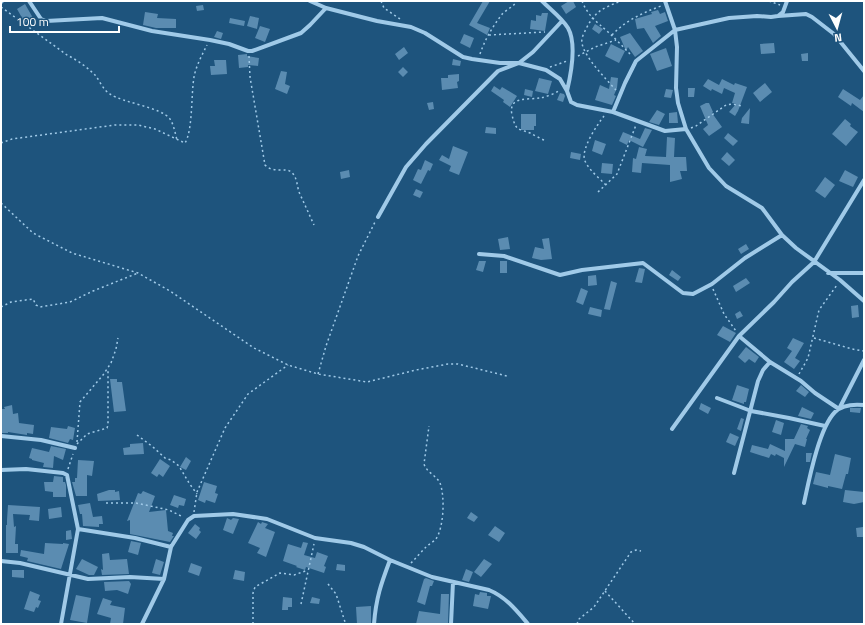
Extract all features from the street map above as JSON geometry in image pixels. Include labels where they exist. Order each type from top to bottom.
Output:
[{"type":"street","points":[[29,1],[41,19],[102,18],[152,31],[229,44],[248,51],[301,33],[326,8]]},
{"type":"street","points":[[310,1],[326,8],[377,21],[411,27],[425,33],[463,57],[500,63],[519,63],[543,69],[560,79],[573,104],[613,112],[665,131],[686,129]]},
{"type":"street","points":[[542,1],[562,21],[569,31],[573,58],[570,77],[566,89]]},
{"type":"street","points":[[778,16],[783,12],[787,1]]},
{"type":"street","points":[[666,2],[675,30],[677,47],[676,88],[678,103],[686,129],[709,168],[726,186],[762,208],[782,235],[796,248],[828,273],[840,280],[864,301]]},
{"type":"street","points":[[613,112],[636,61],[675,30],[729,18],[806,14],[834,34],[864,71]]},
{"type":"street","points":[[378,217],[406,167],[426,144],[498,71],[519,63],[533,52],[562,21]]},
{"type":"street","points":[[672,429],[739,336],[792,282],[814,262],[864,180]]},
{"type":"street","points":[[479,254],[504,256],[560,275],[582,270],[643,263],[683,293],[688,295],[712,284],[745,258],[782,235]]},
{"type":"street","points":[[828,273],[864,273]]},
{"type":"street","points":[[739,336],[770,362],[839,409]]},
{"type":"street","points":[[839,409],[864,360]]},
{"type":"street","points":[[734,473],[758,381],[763,370],[770,362]]},
{"type":"street","points":[[717,398],[751,411],[825,426]]},
{"type":"street","points":[[804,503],[812,467],[825,426],[834,412],[846,405],[864,405]]},
{"type":"street","points":[[1,436],[41,440],[76,446]]},
{"type":"street","points":[[1,470],[26,469],[63,473],[67,475],[78,529],[61,624]]},
{"type":"street","points":[[142,624],[164,579],[171,547],[188,520],[194,516],[233,514],[267,519],[315,538],[351,543],[364,547],[390,560],[432,577],[498,593],[528,624]]},
{"type":"street","points":[[78,529],[135,538],[171,547]]},
{"type":"street","points":[[374,624],[380,587],[390,560]]},
{"type":"street","points":[[1,561],[20,563],[70,576],[88,579],[130,577],[164,579]]},
{"type":"street","points":[[451,624],[453,582]]},
{"type":"path","points":[[381,1],[384,8],[402,20]]},
{"type":"path","points":[[477,60],[493,26],[517,1]]},
{"type":"path","points":[[582,1],[591,18],[612,35],[636,61]]},
{"type":"path","points":[[620,95],[585,52],[582,37],[591,18],[604,8],[621,1]]},
{"type":"path","points":[[769,1],[785,6]]},
{"type":"path","points":[[612,35],[620,27],[639,15],[666,2]]},
{"type":"path","points":[[1,7],[67,55],[77,60],[95,75],[106,91],[111,95],[167,116],[171,120],[177,140]]},
{"type":"path","points":[[488,35],[553,32]]},
{"type":"path","points":[[1,143],[12,139],[115,125],[138,125],[155,129],[185,143],[191,113],[194,76],[198,63],[210,40]]},
{"type":"path","points":[[543,69],[559,64],[595,47],[616,40]]},
{"type":"path","points":[[248,51],[250,77],[265,165],[267,168],[273,170],[291,171],[314,225]]},
{"type":"path","points":[[544,140],[529,133],[520,131],[515,125],[511,110],[512,105],[516,101],[522,99],[540,98],[566,89]]},
{"type":"path","points":[[686,129],[696,126],[726,105],[742,106]]},
{"type":"path","points":[[606,185],[585,162],[583,155],[585,148],[607,111]]},
{"type":"path","points":[[598,192],[617,174],[638,122]]},
{"type":"path","points":[[1,203],[33,233],[72,253],[138,273],[170,291],[254,348],[288,364],[318,374],[367,382],[435,366],[453,364],[507,376]]},
{"type":"path","points":[[318,374],[326,346],[358,256],[378,217]]},
{"type":"path","points":[[1,307],[11,302],[30,299],[33,299],[36,305],[40,307],[70,302],[138,273]]},
{"type":"path","points":[[796,379],[808,358],[814,338],[819,310],[840,280]]},
{"type":"path","points":[[712,284],[724,314],[739,336]]},
{"type":"path","points":[[67,475],[76,446],[80,402],[111,363],[118,338]]},
{"type":"path","points":[[814,338],[864,351]]},
{"type":"path","points":[[194,516],[197,494],[225,428],[248,394],[288,364]]},
{"type":"path","points":[[76,446],[87,434],[107,428],[108,368]]},
{"type":"path","points":[[407,567],[427,546],[435,540],[439,533],[443,509],[440,484],[438,480],[426,470],[424,464],[429,426]]},
{"type":"path","points":[[138,435],[165,458],[171,460],[179,466],[188,483],[197,494]]},
{"type":"path","points":[[106,503],[136,503],[169,510],[188,520]]},
{"type":"path","points":[[301,604],[315,538]]},
{"type":"path","points":[[578,624],[579,619],[594,607],[631,552],[636,550],[641,551]]},
{"type":"path","points":[[254,624],[253,593],[255,587],[280,573],[296,574],[308,570]]},
{"type":"path","points":[[328,584],[336,594],[347,624]]},
{"type":"path","points":[[605,591],[635,624]]},
{"type":"building","points":[[483,1],[490,1],[477,23],[490,28],[487,35],[469,25]]},
{"type":"building","points":[[569,1],[573,1],[576,7],[566,14],[561,6]]},
{"type":"building","points":[[25,4],[33,18],[25,23],[17,9]]},
{"type":"building","points":[[203,5],[204,10],[197,11],[196,6]]},
{"type":"building","points":[[658,10],[660,14],[665,12],[668,21],[655,26],[661,36],[653,43],[644,28],[637,29],[635,19],[652,14],[651,12]]},
{"type":"building","points":[[145,12],[158,14],[157,18],[176,19],[176,28],[156,28],[143,25]]},
{"type":"building","points":[[542,13],[548,13],[545,31],[530,29],[531,20],[536,21],[536,15],[541,16]]},
{"type":"building","points":[[250,16],[259,18],[257,29],[247,26]]},
{"type":"building","points":[[230,18],[245,21],[244,26],[229,23]]},
{"type":"building","points":[[595,24],[603,29],[599,34],[592,29]]},
{"type":"building","points":[[260,26],[270,29],[265,42],[255,38]]},
{"type":"building","points":[[217,31],[223,33],[221,39],[214,37]]},
{"type":"building","points":[[630,33],[643,51],[635,57],[628,47],[626,51],[620,37]]},
{"type":"building","points":[[464,34],[474,38],[470,48],[460,43]]},
{"type":"building","points":[[774,43],[775,53],[761,54],[760,44]]},
{"type":"building","points":[[611,44],[625,51],[619,63],[605,56]]},
{"type":"building","points":[[404,47],[408,53],[399,60],[395,54]]},
{"type":"building","points":[[666,48],[672,66],[657,71],[650,54]]},
{"type":"building","points":[[808,53],[808,61],[802,61],[801,54]]},
{"type":"building","points":[[247,54],[247,56],[259,58],[258,66],[248,65],[248,67],[239,68],[238,55]]},
{"type":"building","points":[[453,59],[461,61],[460,66],[452,65]]},
{"type":"building","points":[[214,60],[226,60],[227,74],[211,75],[210,66],[215,66]]},
{"type":"building","points":[[403,67],[408,72],[403,77],[398,72]]},
{"type":"building","points":[[281,71],[287,72],[285,84],[290,86],[287,94],[275,89]]},
{"type":"building","points":[[459,74],[459,81],[457,82],[458,88],[442,90],[441,78],[448,78],[448,75]]},
{"type":"building","points":[[611,77],[618,78],[617,88],[614,95],[616,96],[612,105],[595,100],[600,85],[609,89]]},
{"type":"building","points":[[539,78],[552,81],[548,94],[535,91]]},
{"type":"building","points":[[708,79],[719,85],[722,79],[734,85],[735,83],[747,87],[735,116],[729,112],[736,104],[732,103],[735,93],[724,88],[722,94],[712,89],[711,91],[703,86]]},
{"type":"building","points":[[765,83],[772,92],[760,102],[753,93]]},
{"type":"building","points":[[494,86],[500,90],[502,87],[517,96],[510,107],[503,102],[504,100],[491,91]]},
{"type":"building","points":[[688,88],[695,88],[694,97],[688,97]]},
{"type":"building","points":[[525,89],[533,91],[532,97],[524,95]]},
{"type":"building","points":[[666,89],[673,90],[671,98],[664,97]]},
{"type":"building","points":[[843,89],[860,100],[864,95],[864,112],[852,103],[851,106],[838,97]]},
{"type":"building","points":[[560,93],[564,94],[565,96],[563,102],[557,100]]},
{"type":"building","points":[[433,102],[434,109],[429,110],[427,103]]},
{"type":"building","points":[[709,103],[713,112],[712,113],[722,127],[709,136],[703,129],[708,125],[700,106]]},
{"type":"building","points":[[750,108],[749,124],[741,123],[742,118]]},
{"type":"building","points":[[657,110],[665,114],[659,125],[649,122]]},
{"type":"building","points":[[677,112],[678,123],[669,123],[669,113]]},
{"type":"building","points":[[521,114],[536,114],[536,126],[534,126],[534,130],[521,130]]},
{"type":"building","points":[[845,119],[851,124],[850,126],[858,132],[846,146],[832,134]]},
{"type":"building","points":[[486,127],[496,128],[496,134],[485,133]]},
{"type":"building","points":[[645,128],[652,130],[643,147],[629,140],[627,145],[619,141],[623,132],[640,139]]},
{"type":"building","points":[[728,133],[738,141],[733,146],[724,138]]},
{"type":"building","points":[[667,137],[675,138],[674,157],[686,157],[687,171],[680,171],[682,179],[670,182],[670,165],[642,163],[641,173],[632,172],[633,158],[636,159],[639,147],[647,149],[645,156],[666,157]]},
{"type":"building","points":[[595,140],[606,144],[602,155],[592,151]]},
{"type":"building","points":[[453,146],[468,152],[459,175],[449,171],[451,166],[439,160],[442,155],[449,159]]},
{"type":"building","points":[[571,152],[581,154],[580,160],[570,158]]},
{"type":"building","points":[[727,152],[735,160],[729,166],[721,159]]},
{"type":"building","points":[[425,160],[433,164],[430,171],[428,170],[421,184],[413,180],[418,169],[421,170]]},
{"type":"building","points":[[602,163],[613,164],[612,174],[601,173]]},
{"type":"building","points":[[349,170],[350,177],[341,179],[340,172]]},
{"type":"building","points":[[845,170],[858,177],[853,187],[839,181]]},
{"type":"building","points":[[825,177],[835,185],[825,198],[815,191]]},
{"type":"building","points":[[416,189],[423,192],[420,198],[413,195]]},
{"type":"building","points":[[508,237],[510,249],[500,250],[498,239]]},
{"type":"building","points":[[549,238],[552,259],[541,260],[532,258],[535,247],[544,249],[542,239]]},
{"type":"building","points":[[746,244],[749,249],[741,254],[738,249]]},
{"type":"building","points":[[479,261],[486,261],[483,272],[476,270]]},
{"type":"building","points":[[500,261],[507,261],[507,273],[500,273]]},
{"type":"building","points":[[639,268],[645,269],[642,283],[635,282]]},
{"type":"building","points":[[672,270],[681,277],[678,281],[669,275]]},
{"type":"building","points":[[596,275],[597,285],[588,286],[588,276]]},
{"type":"building","points":[[746,278],[750,283],[736,292],[733,286]]},
{"type":"building","points":[[611,281],[617,283],[610,310],[604,309]]},
{"type":"building","points":[[581,288],[588,291],[583,305],[576,302]]},
{"type":"building","points":[[858,305],[859,317],[852,318],[851,306]]},
{"type":"building","points":[[590,307],[602,310],[601,317],[588,314]]},
{"type":"building","points":[[740,311],[743,316],[737,319],[735,314]]},
{"type":"building","points":[[723,326],[736,333],[730,342],[717,335]]},
{"type":"building","points":[[793,338],[804,343],[795,358],[800,361],[794,369],[784,362],[792,351],[787,348]]},
{"type":"building","points":[[746,347],[759,357],[755,363],[749,359],[745,363],[738,357]]},
{"type":"building","points":[[110,379],[117,379],[117,382],[122,382],[126,411],[114,412]]},
{"type":"building","points":[[737,385],[749,389],[746,402],[744,402],[744,404],[732,400]]},
{"type":"building","points":[[801,385],[809,392],[805,397],[796,391]]},
{"type":"building","points":[[701,403],[711,408],[708,414],[699,409]]},
{"type":"building","points":[[12,405],[13,414],[18,413],[19,423],[34,425],[33,434],[27,433],[27,435],[8,432],[1,433],[1,409],[5,409],[4,407]]},
{"type":"building","points":[[802,407],[814,413],[811,419],[798,416]]},
{"type":"building","points":[[850,408],[861,408],[860,413],[850,412]]},
{"type":"building","points":[[741,418],[744,419],[741,431],[737,429]]},
{"type":"building","points":[[776,420],[784,423],[781,435],[772,432]]},
{"type":"building","points":[[801,424],[808,426],[807,428],[810,430],[806,439],[805,447],[795,444],[784,467],[784,458],[776,454],[775,456],[771,454],[769,458],[750,452],[752,445],[768,449],[770,444],[785,451],[785,439],[794,439]]},
{"type":"building","points":[[68,426],[75,428],[73,440],[70,439],[68,443],[49,438],[51,427],[67,429]]},
{"type":"building","points":[[730,433],[739,437],[735,446],[726,442]]},
{"type":"building","points":[[143,443],[144,454],[124,455],[123,448],[130,447],[130,444]]},
{"type":"building","points":[[51,446],[66,449],[63,460],[54,456],[53,468],[43,467],[44,463],[29,458],[32,448],[49,452]]},
{"type":"building","points":[[806,453],[812,453],[810,462],[806,462]]},
{"type":"building","points":[[835,454],[851,458],[848,474],[846,474],[842,489],[828,486],[828,488],[813,484],[816,472],[830,475]]},
{"type":"building","points":[[186,457],[191,461],[186,470],[180,467]]},
{"type":"building","points":[[160,459],[170,466],[163,477],[159,474],[157,477],[151,473]]},
{"type":"building","points":[[78,460],[94,461],[92,476],[87,475],[87,496],[76,496],[72,482],[75,482],[75,478],[77,478]]},
{"type":"building","points":[[54,476],[63,477],[63,482],[65,482],[66,485],[66,497],[53,497],[53,492],[45,491],[44,482],[53,482]]},
{"type":"building","points":[[204,482],[217,486],[215,493],[218,494],[215,503],[206,500],[205,503],[198,500]]},
{"type":"building","points":[[109,490],[115,490],[115,492],[119,491],[120,500],[98,501],[97,494]]},
{"type":"building","points":[[845,490],[864,492],[864,502],[854,504],[843,502]]},
{"type":"building","points":[[143,491],[155,496],[149,512],[166,510],[168,531],[173,533],[172,536],[174,536],[170,542],[130,534],[130,520],[127,521],[138,493],[141,494]]},
{"type":"building","points":[[174,495],[186,499],[184,506],[179,505],[178,508],[170,505]]},
{"type":"building","points":[[90,503],[93,517],[102,516],[103,524],[99,524],[99,527],[83,526],[82,514],[80,514],[78,505]]},
{"type":"building","points":[[8,505],[40,507],[39,521],[29,520],[30,515],[13,514],[14,527],[16,526],[15,544],[18,544],[18,553],[6,553]]},
{"type":"building","points":[[61,507],[62,517],[49,519],[48,509]]},
{"type":"building","points":[[471,512],[478,517],[474,522],[467,518]]},
{"type":"building","points":[[227,518],[231,520],[233,518],[239,519],[233,534],[223,530]]},
{"type":"building","points":[[258,522],[261,524],[262,522],[268,524],[265,528],[275,532],[266,557],[257,553],[260,548],[248,543]]},
{"type":"building","points":[[195,524],[200,528],[199,530],[201,532],[196,539],[188,533]]},
{"type":"building","points":[[495,526],[505,533],[499,542],[488,535]]},
{"type":"building","points":[[863,527],[864,537],[857,537],[856,528]]},
{"type":"building","points":[[71,530],[72,539],[66,540],[66,531]]},
{"type":"building","points":[[131,541],[141,543],[138,555],[128,552]]},
{"type":"building","points":[[303,542],[308,543],[304,555],[315,558],[317,552],[328,556],[324,566],[326,567],[324,573],[306,567],[305,570],[283,561],[288,544],[301,548]]},
{"type":"building","points":[[45,543],[69,544],[61,569],[27,561],[28,558],[20,556],[21,550],[44,554]]},
{"type":"building","points":[[109,553],[110,560],[127,559],[129,574],[102,575],[102,554]]},
{"type":"building","points":[[82,559],[98,567],[94,575],[89,575],[76,569]]},
{"type":"building","points":[[156,559],[164,562],[160,575],[152,573]]},
{"type":"building","points":[[484,559],[492,564],[481,577],[474,572]]},
{"type":"building","points":[[191,563],[202,567],[199,576],[188,572]]},
{"type":"building","points":[[337,564],[345,565],[345,571],[336,570]]},
{"type":"building","points":[[466,569],[473,572],[469,582],[462,580]]},
{"type":"building","points":[[12,570],[24,570],[24,578],[12,577]]},
{"type":"building","points":[[235,570],[245,572],[244,581],[233,579]]},
{"type":"building","points":[[426,578],[434,581],[432,586],[430,586],[425,605],[417,602],[424,579]]},
{"type":"building","points":[[129,581],[131,584],[128,594],[117,590],[105,591],[104,582]]},
{"type":"building","points":[[30,591],[40,595],[38,600],[41,601],[38,608],[36,607],[34,612],[24,609]]},
{"type":"building","points":[[480,592],[487,593],[487,596],[491,596],[488,609],[473,606],[475,594],[479,595]]},
{"type":"building","points":[[441,594],[449,594],[448,624],[416,624],[419,611],[440,614]]},
{"type":"building","points":[[76,595],[91,598],[87,623],[70,620]]},
{"type":"building","points":[[283,597],[292,598],[292,607],[288,607],[288,610],[282,610]]},
{"type":"building","points":[[312,597],[320,599],[319,604],[310,603]]},
{"type":"building","points":[[103,598],[112,601],[110,605],[125,608],[123,624],[110,624],[111,618],[97,614]]},
{"type":"building","points":[[371,606],[371,624],[357,624],[356,607]]}]
